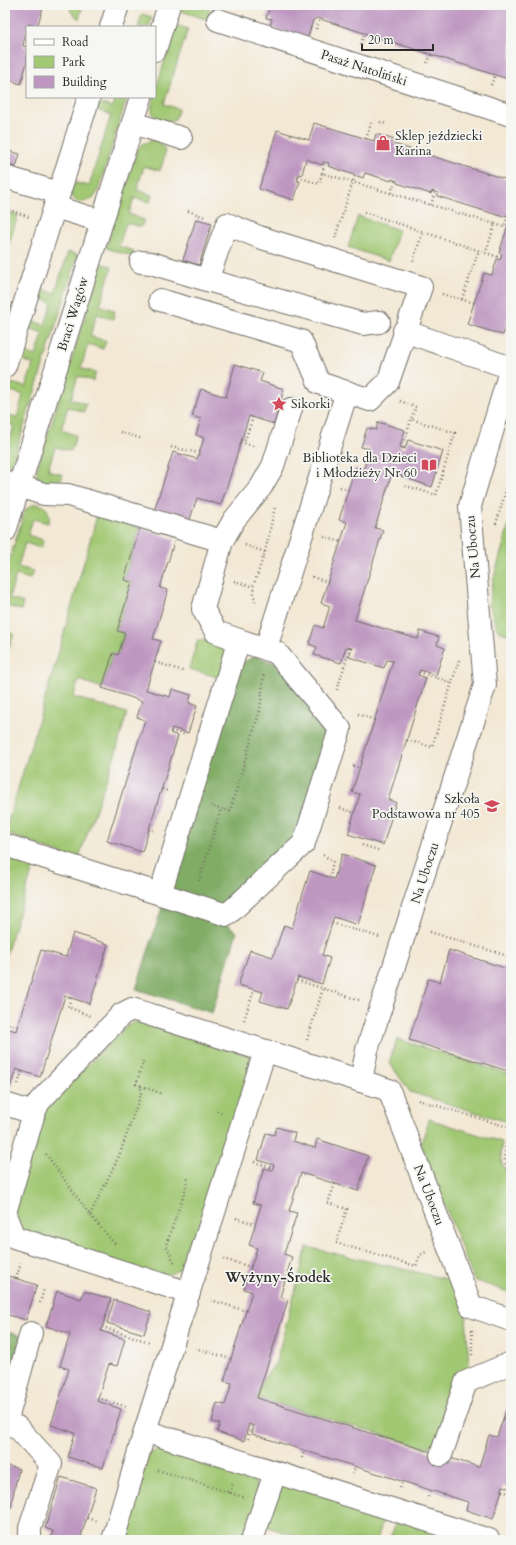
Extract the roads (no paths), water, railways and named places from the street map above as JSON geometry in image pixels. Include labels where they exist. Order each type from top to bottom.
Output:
[{"type":"street","points":[[111,26],[118,5]]},
{"type":"street","points":[[156,47],[169,5]]},
{"type":"street","name":"Pasaż Natoliński","points":[[218,20],[511,115]]},
{"type":"street","points":[[5,366],[11,323],[57,200],[89,98]]},
{"type":"street","name":"Braci Wagów","points":[[5,531],[12,484],[101,221],[141,98]]},
{"type":"street","points":[[133,122],[180,138]]},
{"type":"street","points":[[5,177],[101,221]]},
{"type":"street","points":[[160,300],[301,341],[319,383],[370,400],[388,382],[404,331],[413,285],[259,237],[227,224],[207,280]]},
{"type":"street","points":[[141,262],[151,263],[363,324],[379,322]]},
{"type":"street","points":[[258,328],[269,298]]},
{"type":"street","points":[[404,331],[511,368]]},
{"type":"street","name":"Na Uboczu","points":[[511,368],[470,506],[485,685],[367,1050],[361,1081],[389,1090],[471,1306],[511,1320]]},
{"type":"street","points":[[266,648],[347,392]]},
{"type":"street","points":[[5,845],[227,915],[304,843],[340,730],[277,653],[216,632],[203,609],[222,541],[234,520],[261,487],[273,466],[291,409]]},
{"type":"street","points":[[12,484],[44,494],[68,495],[222,541]]},
{"type":"street","points":[[160,894],[239,640]]},
{"type":"street","points":[[189,1293],[14,1237],[5,1214],[31,1121],[39,1102],[122,1014],[132,1009],[361,1081]]},
{"type":"street","points":[[113,1540],[147,1422],[180,1347],[189,1293],[265,1051]]},
{"type":"street","points":[[5,1104],[31,1121]]},
{"type":"street","points":[[30,1540],[30,1528],[51,1464],[17,1427],[5,1423],[31,1333]]},
{"type":"street","points":[[441,1455],[466,1382],[511,1364]]},
{"type":"street","points":[[147,1422],[275,1473],[489,1540]]},
{"type":"street","points":[[252,1540],[275,1473]]},
{"type":"place","name":"Sklep jeździecki Karina","points":[[383,143]]},
{"type":"place","name":"Sikorki","points":[[279,404]]},
{"type":"place","name":"Biblioteka dla Dzieci i Młodzieży Nr 60","points":[[429,465]]},
{"type":"place","name":"Szkoła Podstawowa nr 405","points":[[492,806]]},
{"type":"district","name":"Wyżyny-Środek","points":[[278,1277]]}]
